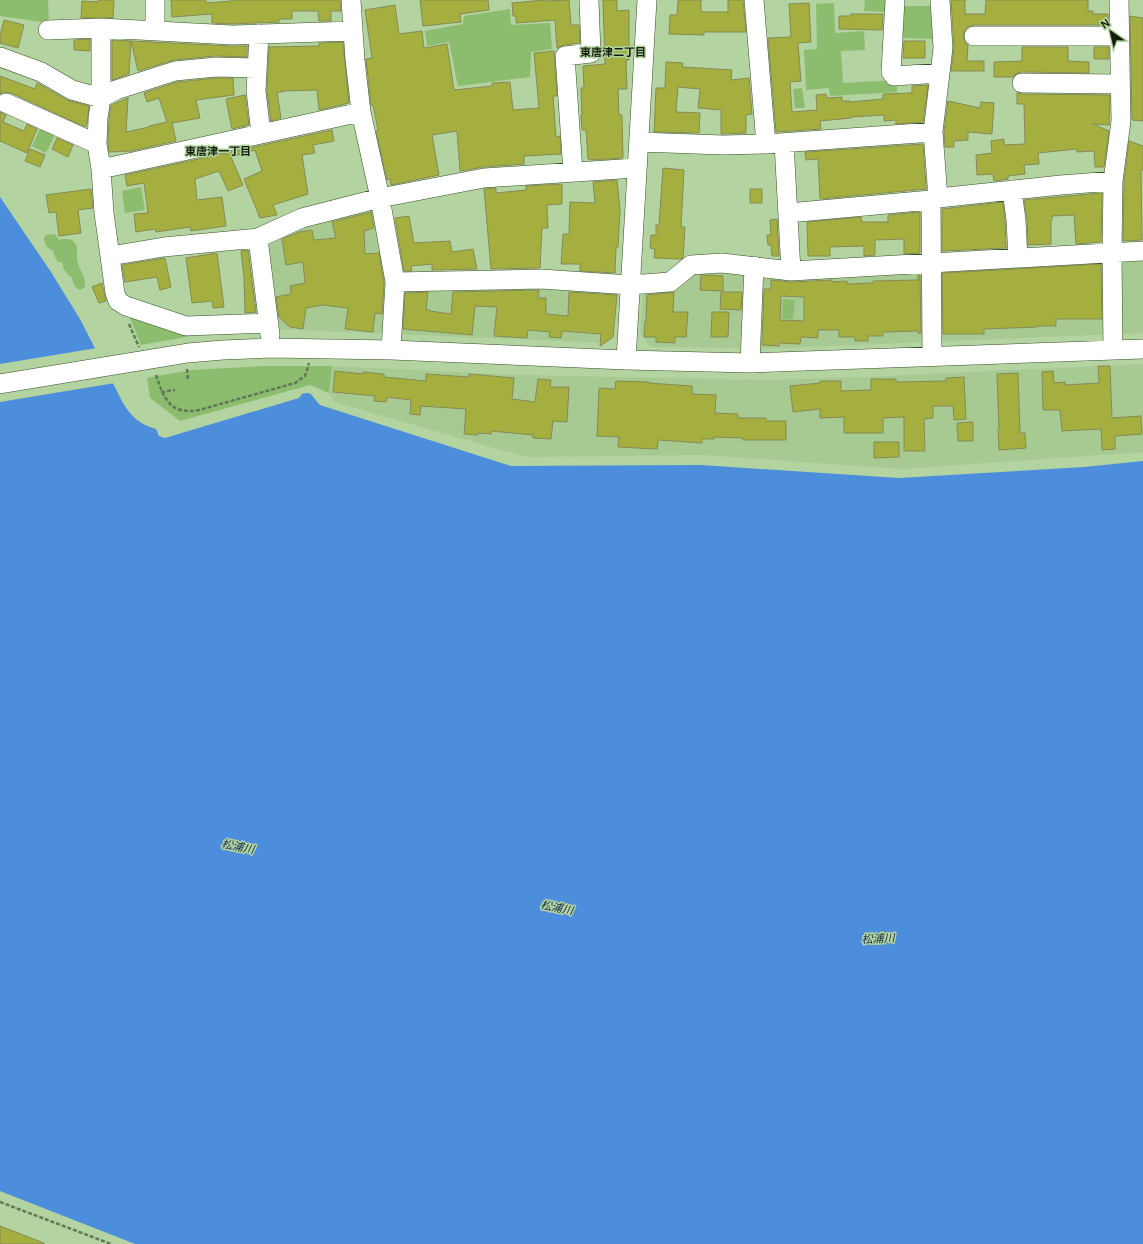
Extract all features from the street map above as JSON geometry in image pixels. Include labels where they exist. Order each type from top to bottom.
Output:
[{"type":"street","points":[[155,0],[155,31]]},
{"type":"street","points":[[351,0],[355,60],[361,112],[380,198],[395,282],[391,350]]},
{"type":"street","points":[[573,172],[565,56],[591,53],[589,0]]},
{"type":"street","points":[[626,360],[647,0]]},
{"type":"street","points":[[754,0],[775,144],[788,213],[791,271]]},
{"type":"street","points":[[895,0],[891,72],[894,76],[940,73]]},
{"type":"street","points":[[932,356],[934,199],[933,132],[943,48],[940,0]]},
{"type":"street","points":[[1113,350],[1113,181],[1121,121],[1119,0]]},
{"type":"street","points":[[101,28],[101,98],[98,118],[97,144],[101,169],[104,213],[118,301],[126,306],[186,326],[269,323]]},
{"type":"street","points":[[48,30],[101,28],[232,35],[353,31]]},
{"type":"street","points":[[259,34],[256,91],[261,134]]},
{"type":"street","points":[[974,36],[1120,36]]},
{"type":"street","points":[[0,57],[41,72],[72,90],[101,98],[116,90],[174,71],[216,67],[257,68]]},
{"type":"street","points":[[1022,83],[1120,84]]},
{"type":"street","points":[[6,103],[97,144]]},
{"type":"street","points":[[101,169],[361,112]]},
{"type":"street","points":[[639,142],[723,145],[775,144],[933,132]]},
{"type":"street","points":[[110,256],[164,247],[258,238],[302,218],[380,198],[484,178],[636,168]]},
{"type":"street","points":[[788,213],[1113,181]]},
{"type":"street","points":[[1012,190],[1016,220],[1018,258]]},
{"type":"street","points":[[258,238],[271,348]]},
{"type":"street","points":[[395,282],[541,280],[630,285],[670,282],[691,265],[722,263],[791,271],[1143,251]]},
{"type":"street","points":[[750,363],[754,266]]},
{"type":"street","points":[[0,384],[143,365],[188,353],[216,350],[271,348],[391,350],[626,360],[750,363],[1143,349]]},
{"type":"path","points":[[118,301],[143,365],[162,392],[167,402],[179,410],[189,412],[199,410],[295,382],[304,376],[309,362]]},
{"type":"path","points":[[186,367],[188,380]]},
{"type":"path","points":[[162,392],[176,390]]},
{"type":"path","points":[[0,1202],[111,1244]]},
{"type":"shaded area","points":[[0,0],[48,0],[49,23],[0,16]]},
{"type":"shaded area","points":[[865,0],[889,0],[889,12],[864,11]]},
{"type":"shaded area","points":[[834,3],[835,33],[864,31],[865,50],[841,51],[843,83],[897,80],[897,92],[830,96],[829,88],[806,90],[804,50],[817,49],[816,4]]},
{"type":"shaded area","points":[[899,6],[932,6],[938,39],[898,38]]},
{"type":"shaded area","points":[[510,9],[511,25],[550,23],[552,49],[531,52],[530,77],[458,86],[449,42],[427,46],[425,31],[463,24],[464,16]]},
{"type":"shaded area","points":[[802,88],[805,108],[795,108],[793,89]]},
{"type":"shaded area","points":[[42,124],[57,131],[46,153],[32,146]]},
{"type":"shaded area","points":[[141,187],[145,210],[125,213],[122,191]]},
{"type":"shaded area","points":[[378,204],[392,284],[618,289],[613,338],[607,343],[275,329],[262,241],[303,223]]},
{"type":"shaded area","points":[[46,235],[56,235],[59,240],[69,239],[76,244],[77,260],[85,283],[85,287],[80,290],[75,286],[72,277],[69,276],[64,269],[62,262],[58,262],[53,251],[46,244],[44,238]]},
{"type":"shaded area","points":[[1143,256],[1143,333],[757,349],[761,271]]},
{"type":"shaded area","points":[[698,267],[749,270],[746,348],[651,347],[640,332],[644,287]]},
{"type":"shaded area","points":[[783,299],[795,300],[793,319],[782,319]]},
{"type":"shaded area","points":[[127,311],[197,335],[141,345]]},
{"type":"shaded area","points":[[1143,364],[1143,452],[902,469],[703,455],[526,457],[334,402],[329,393],[332,366],[523,375],[758,380],[863,377]]},
{"type":"shaded area","points":[[265,366],[332,366],[329,393],[310,385],[180,421],[150,398],[147,378],[191,370]]},
{"type":"water","name":"松浦川","points":[[0,197],[51,272],[80,319],[126,408],[136,419],[145,425],[156,429],[159,436],[165,438],[299,398],[302,394],[308,393],[311,394],[320,405],[511,466],[701,465],[899,478],[1084,467],[1143,461],[1143,1244],[135,1244],[0,1191]]},
{"type":"pier","points":[[97,348],[115,383],[0,402],[0,364]]},
{"type":"building","points":[[98,0],[114,0],[113,18],[81,18],[82,1],[98,2]]},
{"type":"building","points":[[171,0],[206,0],[206,3],[231,0],[340,0],[341,11],[331,11],[331,21],[319,21],[318,11],[292,11],[292,19],[279,19],[279,22],[232,24],[212,23],[212,14],[172,17]]},
{"type":"building","points":[[420,0],[488,0],[489,10],[460,14],[461,22],[423,26]]},
{"type":"building","points":[[569,0],[571,25],[579,25],[580,43],[564,45],[557,48],[555,20],[516,23],[516,16],[513,16],[512,3]]},
{"type":"building","points":[[603,0],[617,0],[617,11],[629,10],[629,60],[626,60],[627,89],[618,89],[619,115],[622,115],[623,158],[591,160],[588,159],[586,130],[582,130],[581,88],[584,88],[583,66],[605,64]]},
{"type":"building","points":[[678,0],[701,0],[701,12],[728,12],[728,0],[743,0],[746,32],[704,32],[704,35],[669,34],[670,15],[677,15]]},
{"type":"building","points":[[951,0],[965,0],[965,14],[985,14],[986,0],[1088,0],[1088,11],[1093,11],[1093,14],[1108,14],[1108,25],[969,26],[965,30],[963,36],[964,41],[968,45],[967,61],[984,61],[984,71],[951,71],[954,47]]},
{"type":"building","points":[[809,3],[811,42],[798,43],[801,81],[790,82],[792,112],[817,110],[816,95],[826,94],[827,98],[842,97],[842,101],[850,102],[883,99],[883,94],[912,93],[912,86],[928,85],[923,122],[896,124],[896,120],[884,121],[884,115],[851,117],[820,121],[821,129],[776,132],[768,38],[791,37],[789,4]]},
{"type":"building","points":[[395,5],[399,34],[422,31],[424,48],[447,44],[454,90],[492,86],[492,83],[510,82],[513,110],[539,108],[534,53],[554,51],[557,96],[553,96],[556,137],[560,136],[561,154],[524,156],[524,164],[483,167],[460,171],[457,131],[432,135],[439,175],[391,185],[390,179],[387,180],[376,131],[378,130],[373,105],[371,105],[366,59],[372,58],[365,10]]},
{"type":"building","points":[[851,14],[883,14],[882,30],[839,29],[839,16],[851,16]]},
{"type":"building","points":[[1130,16],[1143,18],[1143,121],[1132,120]]},
{"type":"building","points":[[4,20],[24,25],[18,48],[0,43],[0,35]]},
{"type":"building","points":[[90,39],[90,51],[74,50],[74,40]]},
{"type":"building","points":[[112,40],[131,41],[129,74],[112,80]]},
{"type":"building","points":[[131,41],[247,46],[247,57],[215,56],[174,60],[138,71]]},
{"type":"building","points":[[904,41],[925,41],[925,58],[903,58]]},
{"type":"building","points":[[343,42],[349,103],[319,110],[317,90],[277,92],[281,118],[271,121],[267,91],[269,47],[319,46],[319,43]]},
{"type":"building","points":[[1022,47],[1068,47],[1068,61],[1089,62],[1089,73],[1022,72],[1017,73],[1013,77],[994,77],[994,62],[1022,61]]},
{"type":"building","points":[[1094,47],[1109,47],[1109,59],[1094,59]]},
{"type":"building","points":[[666,62],[683,63],[682,67],[732,70],[731,80],[749,78],[752,114],[746,115],[746,133],[721,134],[721,110],[698,108],[700,89],[678,87],[676,112],[700,113],[699,133],[654,132],[656,88],[665,88]]},
{"type":"building","points":[[0,76],[35,89],[37,83],[67,100],[89,106],[87,123],[85,127],[11,93],[5,92],[0,94]]},
{"type":"building","points":[[216,78],[233,78],[234,95],[196,100],[200,118],[172,123],[176,141],[131,151],[109,152],[109,119],[111,105],[128,98],[126,132],[149,127],[167,122],[159,98],[147,102],[144,93],[177,82]]},
{"type":"building","points":[[1017,93],[1110,95],[1109,125],[1093,124],[1109,131],[1104,167],[1095,167],[1094,151],[1077,152],[1076,149],[1038,153],[1039,164],[1024,165],[1025,174],[1008,176],[1008,179],[994,181],[993,174],[977,175],[976,155],[992,153],[991,141],[1004,139],[1004,145],[1025,144],[1024,104],[1017,104]]},
{"type":"building","points":[[245,95],[249,125],[232,129],[226,99]]},
{"type":"building","points":[[948,101],[980,108],[981,102],[994,103],[992,134],[968,132],[968,140],[954,141],[954,147],[945,147],[944,132]]},
{"type":"building","points":[[0,112],[6,115],[3,122],[24,131],[27,124],[37,129],[27,153],[0,141]]},
{"type":"building","points":[[332,130],[334,141],[313,145],[315,153],[302,155],[308,194],[273,205],[277,215],[260,218],[244,179],[262,171],[255,150],[231,157],[243,185],[228,191],[219,171],[195,179],[197,200],[222,197],[226,226],[191,231],[190,227],[156,232],[155,229],[136,232],[134,214],[148,213],[144,183],[127,186],[125,175]]},
{"type":"building","points":[[57,138],[73,145],[68,157],[52,149]]},
{"type":"building","points":[[1129,141],[1143,146],[1143,170],[1141,170],[1142,240],[1123,241],[1124,182]]},
{"type":"building","points":[[923,144],[926,189],[820,199],[818,159],[806,160],[805,152]]},
{"type":"building","points":[[30,149],[45,155],[40,167],[25,161]]},
{"type":"building","points":[[663,168],[684,170],[681,227],[685,227],[683,258],[681,259],[654,258],[655,249],[650,248],[651,235],[656,235],[656,225],[659,225]]},
{"type":"building","points":[[617,180],[620,209],[615,273],[580,271],[580,264],[561,264],[563,234],[569,234],[570,202],[595,203],[593,182]]},
{"type":"building","points":[[562,184],[562,204],[547,205],[548,228],[542,228],[540,268],[491,269],[484,189],[496,188],[496,193],[526,190],[526,186]]},
{"type":"building","points":[[91,189],[93,208],[78,210],[81,233],[59,236],[56,212],[49,213],[46,195]]},
{"type":"building","points":[[750,189],[762,189],[762,203],[750,203]]},
{"type":"building","points":[[1102,193],[1101,242],[1076,244],[1074,215],[1052,216],[1051,244],[1028,245],[1027,219],[1024,200]]},
{"type":"building","points":[[1003,202],[1006,248],[942,251],[942,209]]},
{"type":"building","points":[[371,212],[374,228],[364,231],[365,254],[379,253],[384,283],[382,314],[375,313],[373,332],[345,329],[348,308],[322,305],[306,308],[303,329],[290,327],[279,317],[276,297],[291,294],[290,286],[305,283],[303,262],[286,265],[282,239],[299,232],[312,230],[314,240],[336,238],[332,222]]},
{"type":"building","points":[[920,212],[920,253],[904,254],[904,239],[875,240],[875,255],[864,256],[864,246],[830,247],[830,256],[808,256],[807,222],[861,217],[862,222],[888,222],[888,215]]},
{"type":"building","points":[[409,216],[414,243],[450,241],[452,252],[473,249],[477,269],[432,270],[432,264],[411,266],[412,271],[404,271],[395,218]]},
{"type":"building","points":[[777,219],[779,256],[772,256],[771,245],[768,245],[767,235],[771,235],[770,220]]},
{"type":"building","points":[[248,250],[256,312],[245,313],[244,277],[241,251]]},
{"type":"building","points":[[217,253],[224,307],[213,308],[212,301],[192,303],[186,258]]},
{"type":"building","points":[[165,258],[171,287],[160,290],[157,277],[125,282],[122,265]]},
{"type":"building","points":[[1101,264],[1102,319],[1056,319],[1056,326],[984,329],[984,334],[943,334],[942,273]]},
{"type":"building","points":[[701,275],[723,276],[723,291],[700,290]]},
{"type":"building","points":[[918,275],[920,275],[921,333],[918,333],[918,331],[883,332],[883,336],[868,336],[868,341],[855,341],[855,337],[839,337],[839,330],[818,330],[818,338],[801,337],[800,344],[779,343],[779,346],[762,345],[764,289],[771,289],[771,280],[792,282],[832,280],[832,282],[847,281],[847,284],[873,283],[873,281],[918,280]],"holes":[[[781,296],[804,297],[804,321],[780,320]]]},
{"type":"building","points":[[102,283],[106,301],[99,303],[92,287]]},
{"type":"building","points":[[539,290],[538,298],[546,298],[546,314],[568,316],[569,292],[617,295],[613,337],[600,346],[601,334],[562,331],[561,338],[549,337],[550,332],[528,330],[527,338],[494,336],[497,307],[475,306],[472,335],[403,329],[405,293],[428,292],[426,310],[451,314],[453,292]]},
{"type":"building","points":[[674,292],[673,312],[688,312],[686,337],[675,337],[675,343],[656,342],[656,337],[644,337],[647,295]]},
{"type":"building","points":[[721,292],[742,292],[741,310],[720,309]]},
{"type":"building","points":[[712,312],[729,312],[728,337],[711,337]]},
{"type":"building","points":[[1098,366],[1110,366],[1112,418],[1141,416],[1142,434],[1115,436],[1115,449],[1102,450],[1101,429],[1062,431],[1060,410],[1043,410],[1042,372],[1053,371],[1054,383],[1065,382],[1065,385],[1099,383]]},
{"type":"building","points":[[335,371],[363,374],[363,372],[384,374],[384,377],[426,381],[426,374],[469,377],[469,374],[514,378],[512,399],[535,402],[538,379],[551,380],[550,387],[569,387],[567,422],[553,421],[551,439],[533,438],[533,435],[491,431],[491,434],[464,434],[466,409],[421,406],[420,415],[410,414],[411,400],[387,397],[386,402],[374,401],[375,396],[333,392]]},
{"type":"building","points":[[1018,373],[1020,433],[1025,433],[1026,448],[999,450],[997,374]]},
{"type":"building","points":[[964,377],[966,419],[954,420],[953,406],[933,406],[933,418],[924,419],[925,451],[904,451],[904,417],[883,418],[883,433],[844,433],[844,417],[820,418],[820,409],[793,412],[790,386],[820,383],[820,381],[841,381],[841,391],[871,390],[871,379],[896,379],[896,382],[946,381],[946,378]]},
{"type":"building","points":[[616,381],[692,386],[692,394],[716,395],[715,413],[738,414],[738,418],[766,418],[766,421],[786,421],[786,440],[743,440],[743,438],[714,437],[714,439],[702,439],[702,443],[658,440],[657,449],[618,447],[619,437],[597,436],[599,388],[615,389]]},
{"type":"building","points":[[973,422],[973,441],[958,441],[957,423]]},
{"type":"building","points":[[874,442],[899,442],[899,457],[874,458]]},
{"type":"building","points":[[0,1226],[44,1243],[44,1244],[0,1244]]},
{"type":"district","name":"東唐津二丁目","points":[[613,51]]},
{"type":"district","name":"東唐津一丁目","points":[[218,150]]}]
